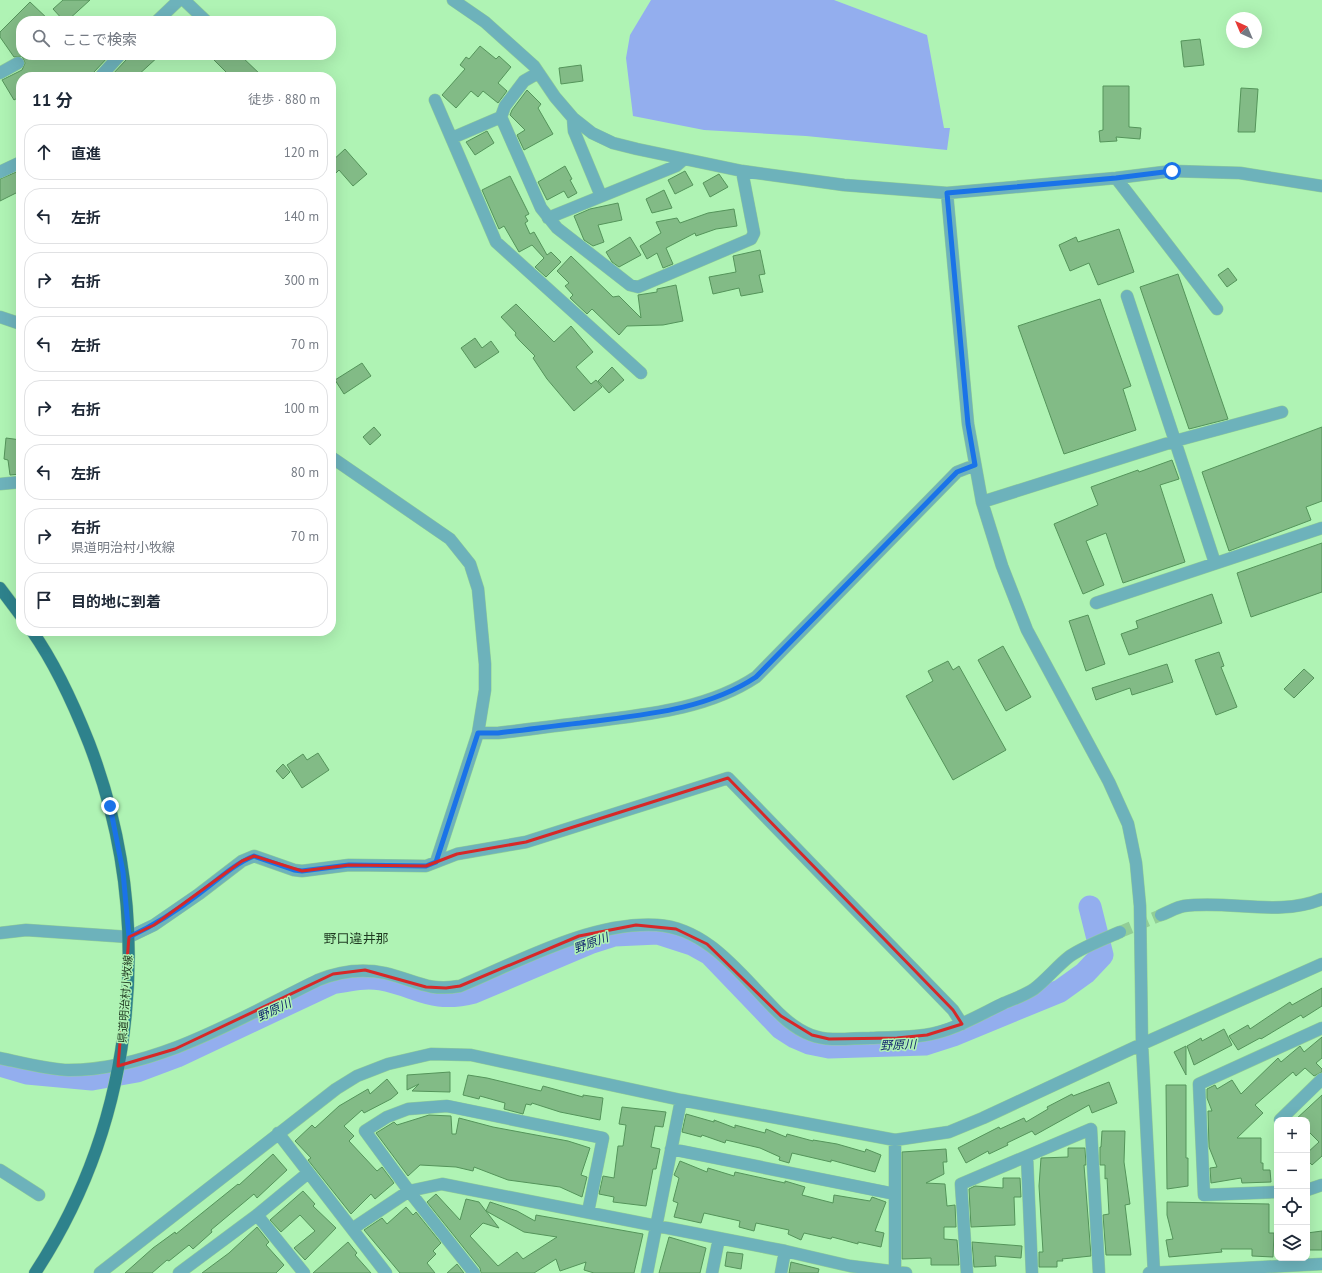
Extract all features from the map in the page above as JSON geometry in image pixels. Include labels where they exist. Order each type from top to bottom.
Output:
[{"type":"main road","points":[[0,588],[16,609]]},
{"type":"main road","name":"県道明治村小牧線","points":[[35,636],[59,677],[80,719],[100,774],[110,806],[119,852],[129,937],[127,1005],[118,1066],[97,1148],[72,1208],[35,1273]]},
{"type":"street","points":[[162,16],[179,0]]},
{"type":"street","points":[[184,0],[201,16]]},
{"type":"street","points":[[453,0],[485,22],[534,66],[555,97],[573,118],[592,133],[614,143],[684,159],[742,171],[844,185],[947,193],[1116,178],[1172,171],[1232,173],[1322,186]]},
{"type":"street","points":[[105,72],[115,60]]},
{"type":"street","points":[[0,73],[18,63]]},
{"type":"street","points":[[538,73],[524,81],[505,106],[501,117],[541,208],[548,218],[557,228],[630,285],[638,287],[751,239],[754,234],[742,171]]},
{"type":"street","points":[[434,100],[452,138],[496,242],[641,373]]},
{"type":"street","points":[[452,138],[501,117]]},
{"type":"street","points":[[573,118],[574,131],[600,196]]},
{"type":"street","points":[[548,218],[676,166],[684,159]]},
{"type":"street","points":[[0,172],[16,164]]},
{"type":"street","points":[[1116,178],[1217,309]]},
{"type":"street","points":[[947,193],[968,424],[982,502],[1002,566],[1027,630],[1109,782],[1128,824],[1136,863],[1140,906],[1142,1044],[1154,1273]]},
{"type":"street","points":[[1127,296],[1215,563]]},
{"type":"street","points":[[0,317],[16,322]]},
{"type":"street","points":[[982,502],[1175,442],[1282,412]]},
{"type":"street","points":[[336,460],[450,539],[470,564],[478,589],[485,664],[485,690],[478,733],[436,862]]},
{"type":"street","points":[[478,733],[498,733],[635,717],[698,703],[738,689],[756,677],[957,472],[975,465]]},
{"type":"street","points":[[0,484],[16,482]]},
{"type":"street","points":[[1096,603],[1322,528]]},
{"type":"street","points":[[0,933],[26,930],[129,937],[154,925],[199,894],[242,861],[254,856],[294,870],[302,871],[349,865],[426,866],[457,854],[526,842],[728,778],[953,1010],[962,1024]]},
{"type":"street","points":[[1161,915],[1183,906],[1207,905],[1281,908],[1307,906],[1322,899]]},
{"type":"street","points":[[0,1058],[68,1070],[118,1066],[174,1049],[333,974],[365,970],[385,973],[426,987],[446,988],[460,986],[579,936],[612,928],[636,925],[659,925],[676,929],[692,935],[707,944],[721,954],[781,1016],[798,1028],[812,1035],[829,1039],[897,1038],[927,1035],[962,1024],[1034,989],[1070,956],[1120,932]]},
{"type":"street","points":[[100,1273],[336,1089],[357,1076],[388,1064],[431,1054],[471,1054],[681,1100],[895,1140],[949,1132],[983,1118],[1142,1044],[1322,964]]},
{"type":"street","points":[[1274,1192],[1204,1195],[1199,1084],[1322,1028]]},
{"type":"street","points":[[1283,1117],[1322,1079]]},
{"type":"street","points":[[647,1273],[681,1100]]},
{"type":"street","points":[[474,1273],[409,1191],[365,1130],[387,1117],[408,1109],[447,1106],[603,1138],[588,1212]]},
{"type":"street","points":[[967,1273],[961,1184],[1091,1129],[1099,1273]]},
{"type":"street","points":[[278,1134],[386,1273]]},
{"type":"street","points":[[352,1229],[409,1191],[442,1184],[785,1251],[849,1269],[899,1272],[895,1194],[895,1140]]},
{"type":"street","points":[[671,1149],[895,1194]]},
{"type":"street","points":[[1027,1157],[1032,1273]]},
{"type":"street","points":[[0,1170],[39,1195]]},
{"type":"street","points":[[179,1273],[257,1215],[308,1174]]},
{"type":"street","points":[[1310,1189],[1322,1185]]},
{"type":"street","points":[[257,1215],[304,1273]]},
{"type":"street","points":[[712,1273],[719,1238]]},
{"type":"street","points":[[781,1273],[785,1251]]},
{"type":"street","points":[[1149,1273],[1208,1272],[1284,1263],[1322,1264]]},
{"type":"highlighted area","points":[[728,778],[953,1010],[962,1024],[927,1035],[897,1038],[829,1039],[812,1035],[781,1016],[707,944],[676,929],[636,925],[579,936],[460,986],[446,988],[426,987],[365,970],[333,974],[175,1049],[118,1066],[129,937],[154,925],[242,861],[254,856],[302,871],[349,865],[426,866],[457,854],[526,842]]},
{"type":"water","points":[[651,0],[834,0],[927,35],[944,128],[950,128],[947,150],[806,136],[704,130],[633,116],[626,58],[630,35]]},
{"type":"building","points":[[63,0],[90,0],[72,16],[59,16],[53,9]]},
{"type":"building","points":[[30,2],[45,16],[16,16]]},
{"type":"building","points":[[16,16],[16,57],[14,57],[0,37],[0,32]]},
{"type":"building","points":[[1200,39],[1204,65],[1184,67],[1181,41]]},
{"type":"building","points":[[480,46],[496,59],[499,56],[511,67],[498,83],[507,91],[498,103],[483,91],[478,97],[471,91],[456,108],[442,95],[465,69],[460,65],[466,57],[469,59]]},
{"type":"building","points":[[24,60],[105,60],[94,72],[18,72],[22,70],[25,63]]},
{"type":"building","points":[[126,60],[155,60],[141,72],[115,72]]},
{"type":"building","points":[[214,60],[245,60],[258,72],[226,72]]},
{"type":"building","points":[[581,65],[583,81],[561,84],[559,68]]},
{"type":"building","points":[[16,73],[16,99],[14,100],[2,80]]},
{"type":"building","points":[[1103,86],[1129,86],[1129,127],[1141,128],[1140,139],[1116,137],[1117,141],[1100,142],[1099,131],[1103,130]]},
{"type":"building","points":[[1241,88],[1258,89],[1255,132],[1238,132]]},
{"type":"building","points":[[527,90],[541,104],[538,108],[553,134],[524,150],[517,135],[525,130],[510,115]]},
{"type":"building","points":[[487,131],[494,143],[475,155],[466,142]]},
{"type":"building","points":[[345,149],[367,174],[353,186],[339,170],[336,173],[336,157]]},
{"type":"building","points":[[565,166],[577,193],[568,198],[564,191],[547,200],[538,182]]},
{"type":"building","points":[[685,171],[693,185],[675,194],[668,180]]},
{"type":"building","points":[[16,172],[16,193],[0,201],[0,179]]},
{"type":"building","points":[[719,174],[728,187],[710,197],[703,183]]},
{"type":"building","points":[[510,176],[529,214],[525,216],[528,221],[525,223],[530,234],[534,232],[547,255],[551,252],[561,262],[546,277],[535,267],[544,258],[532,245],[519,252],[504,226],[499,229],[482,190]]},
{"type":"building","points":[[664,190],[672,208],[652,213],[646,199]]},
{"type":"building","points":[[618,203],[622,220],[598,225],[604,242],[593,246],[584,240],[574,216],[590,209]]},
{"type":"building","points":[[734,209],[737,226],[716,229],[696,236],[695,233],[666,248],[673,264],[663,268],[657,253],[647,259],[640,246],[661,233],[656,222],[677,218],[680,223],[708,213]]},
{"type":"building","points":[[1119,229],[1134,272],[1098,285],[1089,263],[1070,271],[1059,245],[1076,237],[1078,242]]},
{"type":"building","points":[[630,237],[641,255],[619,267],[612,262],[606,252]]},
{"type":"building","points":[[760,250],[765,274],[759,275],[763,292],[741,296],[739,288],[713,294],[709,277],[736,272],[733,256]]},
{"type":"building","points":[[571,256],[613,297],[619,296],[641,318],[638,295],[657,292],[657,289],[676,285],[683,321],[663,325],[627,326],[619,335],[592,309],[587,314],[570,298],[573,295],[565,286],[569,283],[557,271]]},
{"type":"building","points":[[1228,268],[1237,280],[1227,287],[1218,275]]},
{"type":"building","points":[[1178,274],[1228,419],[1189,429],[1140,287]]},
{"type":"building","points":[[1100,299],[1131,386],[1123,389],[1136,430],[1064,454],[1018,326]]},
{"type":"building","points":[[516,304],[554,342],[571,326],[593,352],[576,367],[591,384],[596,380],[602,387],[574,411],[547,379],[533,358],[535,356],[519,340],[515,335],[516,333],[501,317]]},
{"type":"building","points":[[475,338],[482,348],[491,341],[499,352],[475,368],[461,348]]},
{"type":"building","points":[[362,363],[371,376],[344,394],[336,379]]},
{"type":"building","points":[[612,367],[624,380],[609,393],[598,381]]},
{"type":"building","points":[[374,427],[381,435],[370,445],[363,437]]},
{"type":"building","points":[[1322,427],[1322,501],[1306,507],[1311,520],[1229,551],[1202,472]]},
{"type":"building","points":[[6,438],[16,439],[16,474],[10,475],[8,460],[4,459]]},
{"type":"building","points":[[1172,460],[1179,479],[1160,485],[1185,562],[1123,583],[1106,533],[1086,541],[1104,585],[1083,594],[1054,524],[1098,505],[1091,487],[1138,470],[1139,472]]},
{"type":"building","points":[[1322,543],[1322,592],[1251,617],[1237,573]]},
{"type":"building","points":[[1212,594],[1222,623],[1129,655],[1121,634],[1138,628],[1136,621]]},
{"type":"building","points":[[1088,615],[1105,664],[1086,671],[1069,621]]},
{"type":"building","points":[[1003,646],[1031,697],[1006,711],[978,660]]},
{"type":"building","points":[[1219,652],[1224,666],[1221,667],[1237,707],[1216,715],[1195,660]]},
{"type":"building","points":[[948,661],[953,670],[959,666],[1006,750],[953,780],[906,696],[933,681],[928,671]]},
{"type":"building","points":[[1167,664],[1173,682],[1132,695],[1130,688],[1096,700],[1092,688]]},
{"type":"building","points":[[1304,669],[1314,678],[1294,698],[1284,689]]},
{"type":"building","points":[[318,753],[329,770],[302,788],[287,765],[303,754],[307,760]]},
{"type":"building","points":[[283,764],[290,772],[283,779],[276,771]]},
{"type":"building","points":[[1322,988],[1322,1006],[1303,1018],[1301,1015],[1261,1039],[1260,1038],[1238,1050],[1229,1036],[1248,1025],[1250,1029],[1290,1002],[1292,1005]]},
{"type":"building","points":[[1224,1029],[1232,1045],[1194,1065],[1187,1046],[1201,1038],[1202,1041]]},
{"type":"building","points":[[1322,1037],[1322,1058],[1316,1063],[1322,1069],[1322,1072],[1314,1076],[1305,1068],[1296,1076],[1293,1072],[1255,1105],[1263,1113],[1237,1138],[1261,1138],[1261,1163],[1263,1163],[1263,1170],[1270,1170],[1271,1182],[1242,1183],[1241,1178],[1211,1183],[1210,1168],[1217,1167],[1209,1147],[1208,1111],[1212,1111],[1207,1098],[1207,1089],[1215,1085],[1217,1089],[1232,1080],[1241,1094],[1278,1058],[1281,1062],[1300,1046],[1304,1052]]},
{"type":"building","points":[[1186,1046],[1186,1075],[1174,1052]]},
{"type":"building","points":[[450,1072],[450,1092],[412,1091],[419,1084],[407,1090],[407,1075]]},
{"type":"building","points":[[468,1075],[541,1091],[543,1086],[583,1097],[583,1095],[603,1098],[600,1120],[560,1112],[532,1103],[531,1105],[526,1104],[523,1114],[504,1109],[505,1103],[480,1096],[479,1099],[463,1095]]},
{"type":"building","points":[[387,1079],[398,1093],[391,1099],[364,1113],[362,1110],[344,1126],[354,1136],[349,1141],[377,1171],[382,1167],[394,1183],[375,1199],[371,1194],[351,1214],[308,1160],[311,1158],[295,1141],[312,1125],[315,1128],[339,1106],[368,1089],[370,1094]]},
{"type":"building","points":[[1109,1082],[1117,1103],[1092,1113],[1089,1105],[1035,1135],[1032,1131],[1007,1143],[1008,1145],[989,1154],[988,1151],[966,1163],[958,1148],[999,1127],[1000,1129],[1024,1118],[1026,1122],[1048,1109],[1047,1107],[1072,1094],[1073,1096]]},
{"type":"building","points":[[1166,1085],[1186,1085],[1186,1158],[1188,1158],[1188,1186],[1167,1189]]},
{"type":"building","points":[[1322,1095],[1322,1156],[1312,1165],[1310,1163],[1310,1150],[1319,1142],[1310,1133],[1310,1117],[1298,1117]]},
{"type":"building","points":[[622,1107],[666,1112],[663,1127],[655,1126],[651,1147],[660,1149],[656,1169],[653,1169],[646,1206],[613,1202],[614,1197],[599,1194],[603,1176],[614,1178],[618,1146],[623,1146],[626,1125],[619,1124]]},
{"type":"building","points":[[686,1114],[714,1122],[714,1120],[735,1128],[735,1125],[765,1133],[766,1129],[786,1137],[787,1134],[813,1141],[837,1144],[865,1152],[866,1149],[881,1155],[875,1172],[831,1160],[831,1162],[792,1153],[789,1163],[779,1160],[780,1157],[760,1148],[726,1140],[725,1143],[702,1135],[701,1137],[682,1132]]},
{"type":"building","points":[[429,1115],[451,1116],[452,1134],[456,1134],[459,1118],[493,1127],[568,1141],[590,1148],[581,1175],[587,1177],[582,1197],[560,1187],[508,1180],[474,1167],[473,1171],[456,1167],[420,1165],[408,1176],[376,1133],[394,1122],[397,1125]]},
{"type":"building","points":[[1102,1131],[1125,1131],[1124,1162],[1130,1204],[1125,1205],[1131,1255],[1106,1255],[1103,1215],[1109,1214],[1105,1165],[1100,1165]]},
{"type":"building","points":[[1068,1148],[1085,1148],[1086,1165],[1084,1165],[1091,1256],[1062,1259],[1063,1261],[1057,1261],[1057,1267],[1039,1267],[1039,1252],[1043,1252],[1039,1186],[1041,1158],[1068,1157]]},
{"type":"building","points":[[946,1149],[947,1162],[943,1162],[944,1174],[926,1183],[945,1184],[947,1206],[955,1205],[956,1227],[944,1227],[944,1239],[957,1240],[959,1265],[931,1265],[931,1258],[902,1259],[902,1152]]},
{"type":"building","points":[[273,1154],[287,1170],[257,1198],[254,1194],[211,1230],[212,1232],[193,1249],[189,1245],[169,1261],[167,1260],[152,1273],[125,1273],[153,1248],[175,1232],[176,1234],[238,1184],[239,1185]]},
{"type":"building","points":[[680,1161],[707,1172],[708,1168],[734,1176],[735,1172],[785,1183],[785,1181],[805,1187],[802,1195],[833,1203],[834,1195],[870,1201],[872,1197],[886,1202],[875,1231],[884,1233],[881,1247],[804,1233],[801,1240],[788,1234],[789,1230],[756,1223],[754,1231],[739,1227],[740,1221],[704,1213],[701,1223],[674,1217],[678,1203],[673,1201],[679,1178],[674,1175]]},
{"type":"building","points":[[1003,1178],[1020,1178],[1021,1197],[1014,1197],[1015,1225],[971,1227],[969,1189],[975,1186],[1003,1188]]},
{"type":"building","points":[[303,1191],[315,1204],[313,1206],[336,1228],[305,1260],[294,1248],[315,1231],[300,1215],[281,1232],[270,1220]]},
{"type":"building","points":[[436,1194],[460,1220],[466,1199],[479,1202],[499,1228],[483,1223],[470,1236],[498,1266],[517,1252],[523,1259],[557,1237],[524,1232],[486,1211],[490,1202],[517,1211],[535,1221],[536,1215],[643,1234],[634,1273],[594,1273],[584,1270],[586,1262],[560,1271],[556,1259],[534,1273],[481,1273],[480,1268],[427,1202]]},
{"type":"building","points":[[1167,1202],[1269,1204],[1269,1233],[1274,1233],[1273,1257],[1252,1256],[1252,1249],[1221,1249],[1222,1252],[1169,1257],[1166,1240],[1173,1239],[1167,1215]]},
{"type":"building","points":[[406,1207],[413,1215],[416,1212],[441,1243],[433,1251],[436,1254],[427,1263],[435,1273],[400,1273],[364,1230],[382,1218],[387,1224]]},
{"type":"building","points":[[257,1227],[269,1242],[266,1245],[284,1265],[276,1273],[202,1273],[229,1253]]},
{"type":"building","points":[[1322,1231],[1322,1250],[1310,1250],[1310,1233]]},
{"type":"building","points":[[669,1237],[706,1248],[700,1273],[659,1273]]},
{"type":"building","points":[[348,1242],[357,1253],[355,1255],[371,1273],[313,1273]]},
{"type":"building","points":[[972,1242],[1022,1246],[1021,1258],[995,1256],[996,1266],[974,1267]]},
{"type":"building","points":[[727,1252],[743,1254],[741,1269],[725,1266]]},
{"type":"building","points":[[791,1262],[819,1269],[818,1273],[789,1273]]},
{"type":"building","points":[[457,1264],[464,1273],[447,1273]]},
{"type":"waterway","name":"野原川","points":[[0,1065],[27,1073],[92,1079],[137,1071],[177,1056],[332,983],[356,979],[375,978],[394,982],[436,995],[459,995],[474,992],[592,942],[614,935],[658,933],[692,944],[710,954],[781,1028],[795,1037],[809,1043],[829,1047],[925,1044],[953,1035],[1060,991],[1085,973],[1102,955],[1090,907]]},
{"type":"tunnel","points":[[1120,932],[1161,915]]},
{"type":"district","name":"野口違井那","points":[[356,938]]},
{"type":"route","points":[[110,806],[123,872],[129,937],[154,925],[199,894],[242,861],[254,856],[294,870],[302,871],[349,865],[426,866],[436,862],[478,733],[498,733],[581,722],[635,717],[698,703],[738,689],[756,677],[957,472],[975,465],[968,424],[947,193],[1116,178],[1172,171]]}]
